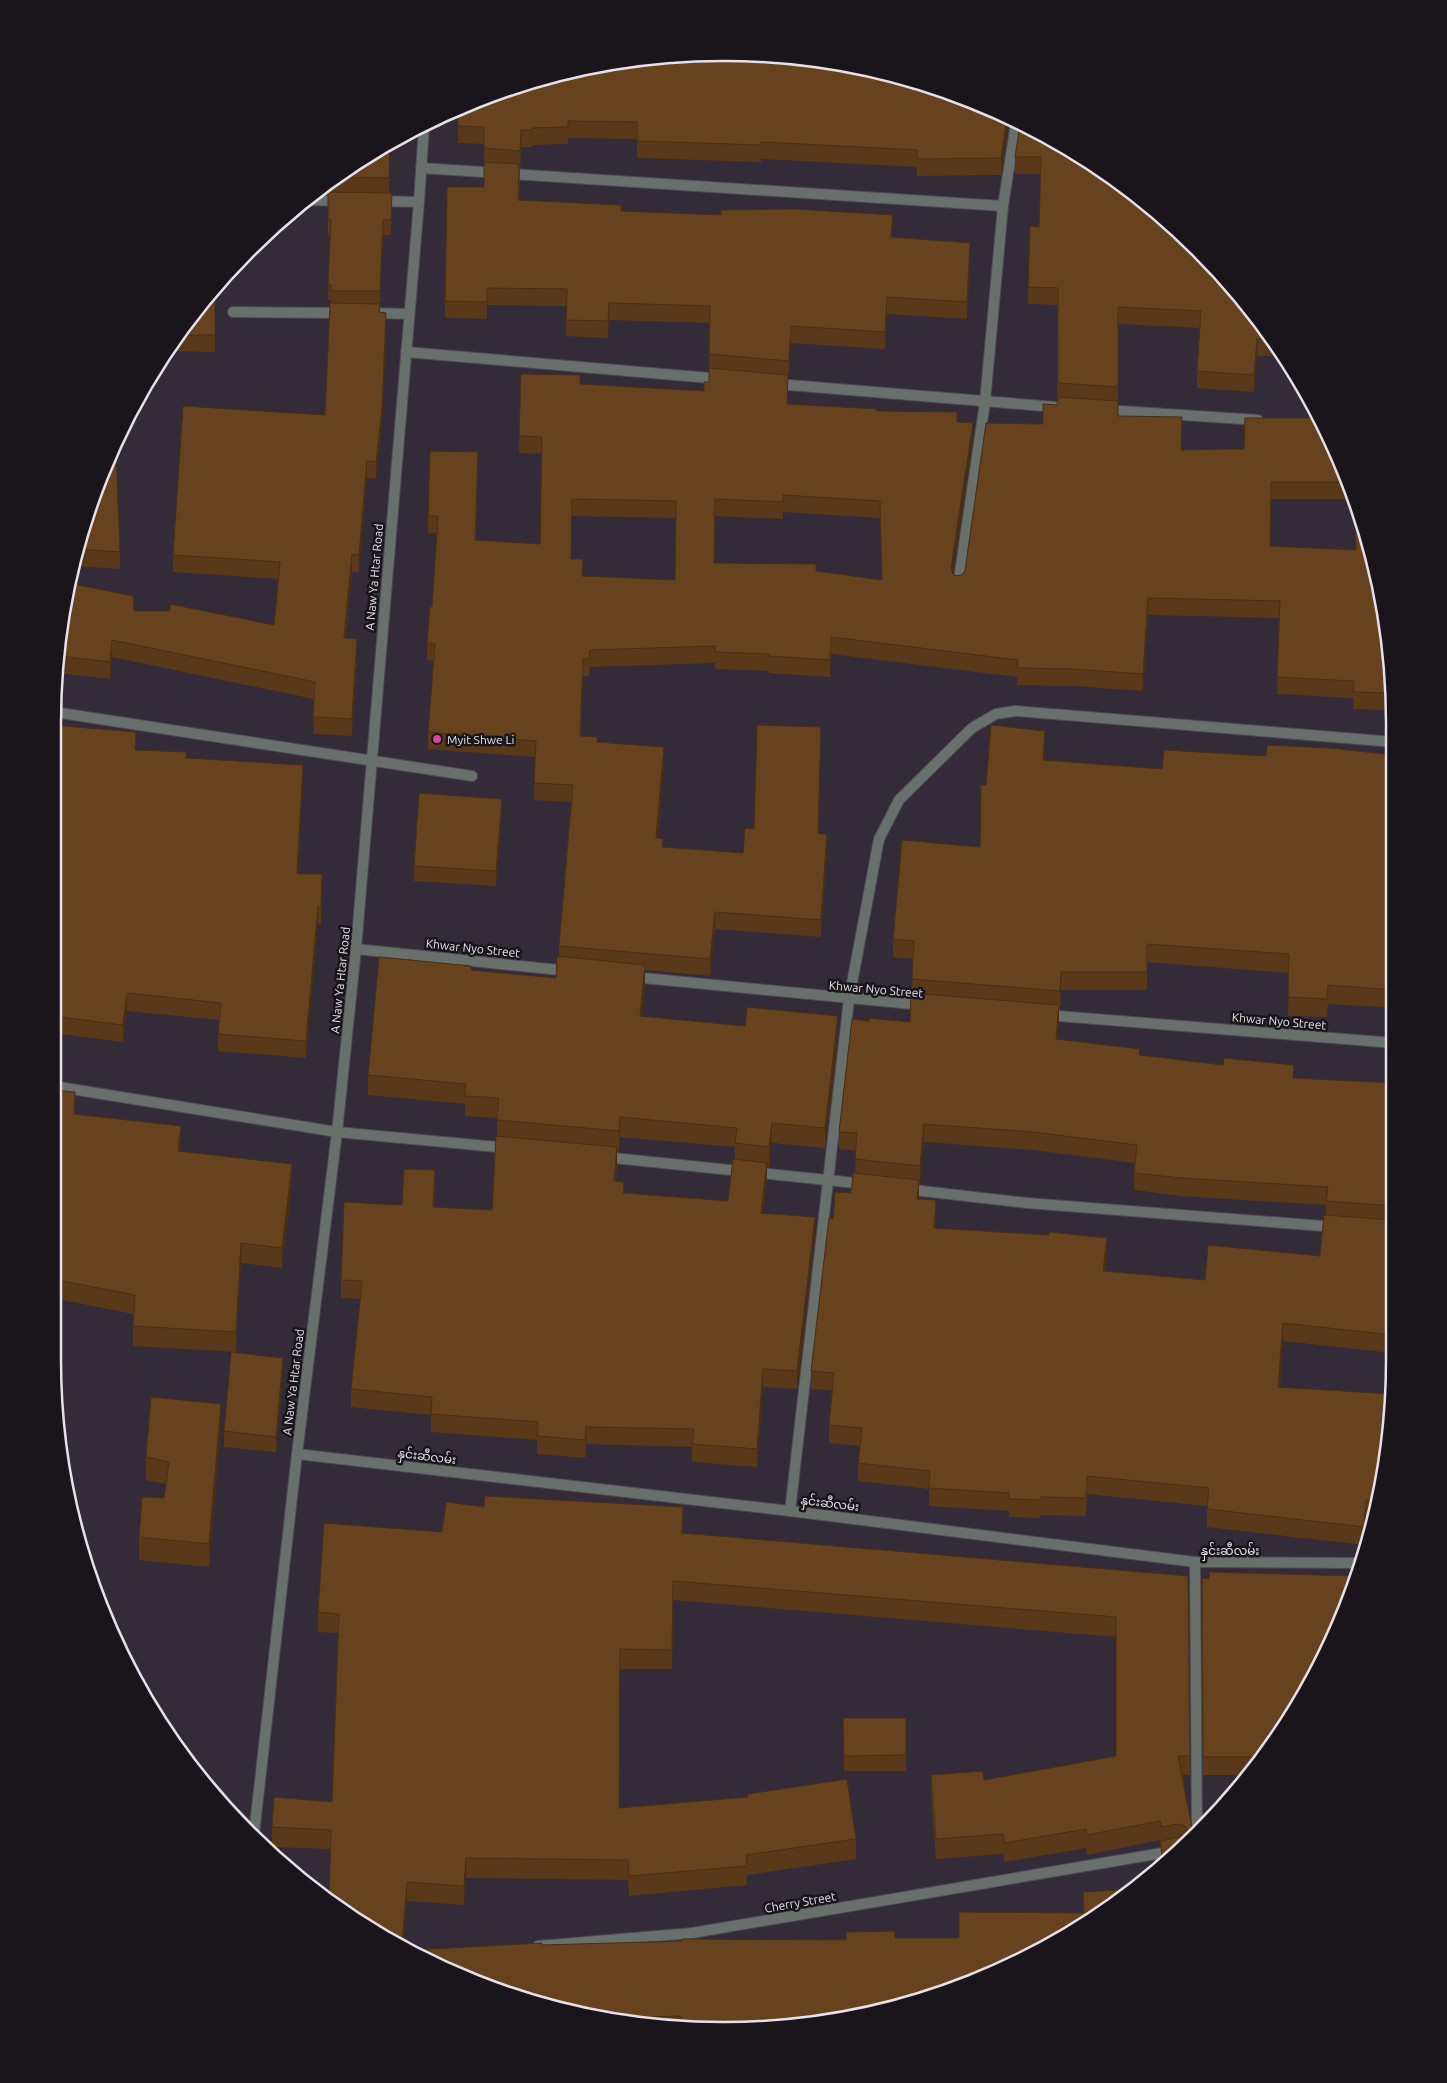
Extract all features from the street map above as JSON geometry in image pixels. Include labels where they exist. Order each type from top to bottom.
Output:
[{"type":"street","points":[[958,586],[985,402],[1003,206],[1015,130]]},
{"type":"street","name":"A Naw Ya Htar Road","points":[[255,1828],[297,1454],[337,1132],[356,949],[424,134]]},
{"type":"street","points":[[422,168],[1003,206]]},
{"type":"street","points":[[317,200],[354,201]]},
{"type":"street","points":[[373,201],[419,202]]},
{"type":"street","points":[[233,312],[409,314]]},
{"type":"street","points":[[406,352],[730,380]]},
{"type":"street","points":[[769,383],[1062,407]]},
{"type":"street","points":[[1091,409],[1266,421]]},
{"type":"street","points":[[790,1511],[849,999],[879,840],[899,800],[972,728],[996,714],[1015,711],[1386,741]]},
{"type":"street","points":[[61,713],[372,759],[472,776]]},
{"type":"street","name":"Khwar Nyo Street","points":[[356,949],[583,972]]},
{"type":"street","name":"Khwar Nyo Street","points":[[622,976],[928,1006]]},
{"type":"street","name":"Khwar Nyo Street","points":[[1037,1014],[1386,1042]]},
{"type":"street","points":[[61,1087],[337,1132],[515,1148]]},
{"type":"street","points":[[594,1156],[879,1186]]},
{"type":"street","points":[[899,1188],[1027,1203],[1345,1228]]},
{"type":"street","name":"နှင်းဆီလမ်း","points":[[297,1454],[790,1511],[1195,1562],[1354,1563]]},
{"type":"street","points":[[1195,1562],[1197,1823]]},
{"type":"street","name":"Cherry Street","points":[[527,1946],[692,1933],[1165,1853]]},
{"type":"building","points":[[724,61],[810,67],[853,74],[936,96],[1006,125],[1001,158],[917,159],[917,150],[761,142],[761,145],[637,141],[637,122],[568,121],[568,127],[521,130],[520,151],[484,148],[484,127],[458,126],[458,118],[470,112],[511,96],[552,84],[594,74],[637,67]]},
{"type":"building","points":[[1019,132],[1055,150],[1127,198],[1192,255],[1249,320],[1262,339],[1257,339],[1254,375],[1197,371],[1201,311],[1118,307],[1118,387],[1058,383],[1058,288],[1028,287],[1030,226],[1039,227],[1041,157],[1015,157]]},
{"type":"building","points":[[390,151],[389,178],[350,177]]},
{"type":"building","points":[[484,162],[519,164],[518,200],[621,205],[621,211],[721,215],[721,210],[795,209],[893,215],[891,237],[970,243],[967,302],[887,297],[885,332],[791,326],[789,361],[709,354],[710,306],[609,303],[608,321],[566,320],[567,289],[487,288],[487,302],[445,301],[447,187],[484,187]]},
{"type":"building","points":[[329,192],[392,193],[391,220],[383,220],[380,291],[331,291],[331,285],[328,285],[331,219],[328,219]]},
{"type":"building","points":[[215,300],[215,335],[188,335]]},
{"type":"building","points":[[330,303],[380,304],[379,312],[386,313],[382,409],[376,462],[367,461],[359,555],[352,554],[344,638],[357,639],[352,719],[313,717],[315,682],[112,640],[110,662],[65,657],[76,585],[133,596],[134,611],[170,611],[170,604],[274,625],[280,562],[173,555],[183,406],[325,415]]},
{"type":"building","points":[[709,368],[788,375],[787,404],[877,409],[877,411],[957,412],[957,422],[973,423],[951,568],[953,574],[957,576],[963,574],[965,570],[986,423],[1043,424],[1043,404],[1057,405],[1058,397],[1118,401],[1118,416],[1182,417],[1181,450],[1244,449],[1245,418],[1310,418],[1340,482],[1271,482],[1270,546],[1356,550],[1355,526],[1373,594],[1380,637],[1385,693],[1353,692],[1354,681],[1277,677],[1280,601],[1148,598],[1143,674],[1073,669],[1017,668],[1018,660],[831,637],[830,660],[769,656],[769,654],[715,652],[715,646],[590,650],[589,659],[583,659],[580,736],[597,737],[597,742],[664,747],[656,838],[663,839],[662,847],[743,853],[745,828],[754,829],[757,725],[821,727],[818,834],[827,834],[821,920],[715,912],[710,959],[559,946],[573,785],[534,783],[536,741],[428,732],[435,644],[427,643],[430,606],[432,607],[438,516],[428,516],[430,451],[478,452],[475,540],[540,544],[542,437],[519,436],[521,374],[580,375],[580,384],[704,391],[704,382],[709,382]],"holes":[[[783,495],[880,501],[882,580],[816,571],[816,564],[714,563],[715,499],[783,502]],[[572,499],[676,501],[675,580],[582,576],[583,559],[571,559]]]},
{"type":"building","points":[[116,460],[120,552],[85,550],[96,511]]},
{"type":"building","points":[[991,725],[1045,731],[1043,760],[1162,769],[1164,750],[1266,756],[1267,745],[1330,748],[1386,754],[1386,989],[1328,985],[1327,999],[1288,997],[1289,954],[1147,944],[1147,972],[1061,972],[1060,991],[912,979],[914,941],[893,939],[902,840],[980,847],[981,785],[986,785]]},
{"type":"building","points":[[61,726],[136,732],[135,750],[186,752],[186,758],[303,765],[297,874],[322,874],[321,907],[318,907],[306,1041],[218,1034],[221,1003],[127,993],[123,1025],[61,1017]]},
{"type":"building","points":[[419,793],[502,799],[496,871],[414,866]]},
{"type":"building","points":[[557,956],[645,965],[640,1016],[745,1026],[747,1007],[838,1016],[825,1128],[772,1123],[769,1147],[735,1143],[737,1128],[620,1117],[619,1131],[497,1120],[499,1098],[465,1096],[466,1084],[368,1075],[379,957],[471,966],[471,970],[556,978]]},
{"type":"building","points":[[911,993],[1059,1005],[1056,1039],[1140,1049],[1139,1055],[1223,1065],[1224,1058],[1294,1065],[1293,1078],[1386,1083],[1386,1205],[1326,1201],[1328,1187],[1181,1178],[1134,1173],[1137,1145],[1033,1132],[924,1124],[920,1166],[855,1159],[857,1133],[839,1132],[852,1019],[869,1021],[869,1018],[910,1022]]},
{"type":"building","points":[[61,1091],[75,1092],[74,1114],[181,1126],[178,1151],[292,1164],[282,1248],[241,1243],[236,1332],[133,1326],[135,1295],[61,1281]]},
{"type":"building","points":[[496,1136],[617,1147],[614,1181],[624,1182],[623,1193],[728,1201],[733,1159],[767,1163],[761,1213],[815,1217],[797,1371],[763,1369],[757,1449],[692,1444],[694,1429],[586,1427],[585,1440],[537,1436],[538,1422],[431,1414],[432,1397],[351,1389],[362,1281],[341,1280],[344,1202],[402,1205],[404,1169],[435,1170],[433,1207],[492,1210]]},
{"type":"building","points":[[853,1173],[919,1180],[917,1199],[936,1200],[934,1228],[1049,1235],[1049,1232],[1107,1238],[1103,1271],[1205,1280],[1208,1245],[1320,1256],[1324,1215],[1386,1219],[1386,1334],[1283,1323],[1278,1387],[1384,1394],[1380,1446],[1370,1500],[1366,1500],[1364,1527],[1207,1509],[1209,1488],[1087,1476],[1086,1498],[1041,1497],[1040,1500],[1009,1499],[1009,1493],[929,1488],[930,1471],[858,1463],[862,1428],[829,1425],[834,1373],[811,1371],[829,1218],[833,1219],[835,1192],[851,1193]]},
{"type":"building","points":[[231,1352],[283,1358],[276,1437],[224,1431]]},
{"type":"building","points":[[151,1397],[221,1404],[209,1544],[139,1537],[142,1497],[164,1498],[169,1462],[146,1457]]},
{"type":"building","points":[[485,1496],[683,1507],[682,1533],[1188,1576],[1190,1756],[1178,1756],[1192,1828],[1185,1835],[1187,1830],[1185,1826],[1179,1824],[1161,1827],[1160,1821],[1087,1835],[1086,1829],[1005,1843],[1003,1834],[936,1839],[931,1775],[983,1771],[984,1780],[1116,1756],[1116,1617],[673,1581],[672,1650],[620,1649],[619,1808],[748,1797],[748,1794],[847,1779],[856,1839],[746,1855],[747,1866],[629,1876],[628,1860],[466,1858],[464,1886],[407,1882],[403,1938],[329,1891],[331,1830],[272,1827],[274,1797],[332,1802],[339,1614],[318,1612],[324,1523],[442,1532],[446,1502],[484,1507]]},
{"type":"building","points":[[1209,1572],[1350,1576],[1335,1613],[1297,1691],[1253,1757],[1203,1757],[1202,1578],[1209,1579]]},
{"type":"building","points":[[843,1718],[906,1718],[906,1755],[844,1756]]},
{"type":"building","points":[[1183,1836],[1162,1856],[1161,1841]]},
{"type":"building","points":[[1120,1890],[1055,1933],[977,1971],[936,1987],[853,2009],[767,2020],[724,2022],[681,2020],[681,2016],[647,2017],[594,2009],[511,1987],[470,1971],[424,1949],[542,1943],[542,1945],[682,1941],[682,1939],[846,1940],[846,1932],[895,1931],[895,1938],[959,1938],[959,1912],[1084,1913],[1083,1892]]},
{"type":"place","name":"Myit Shwe Li","points":[[437,739]]}]
